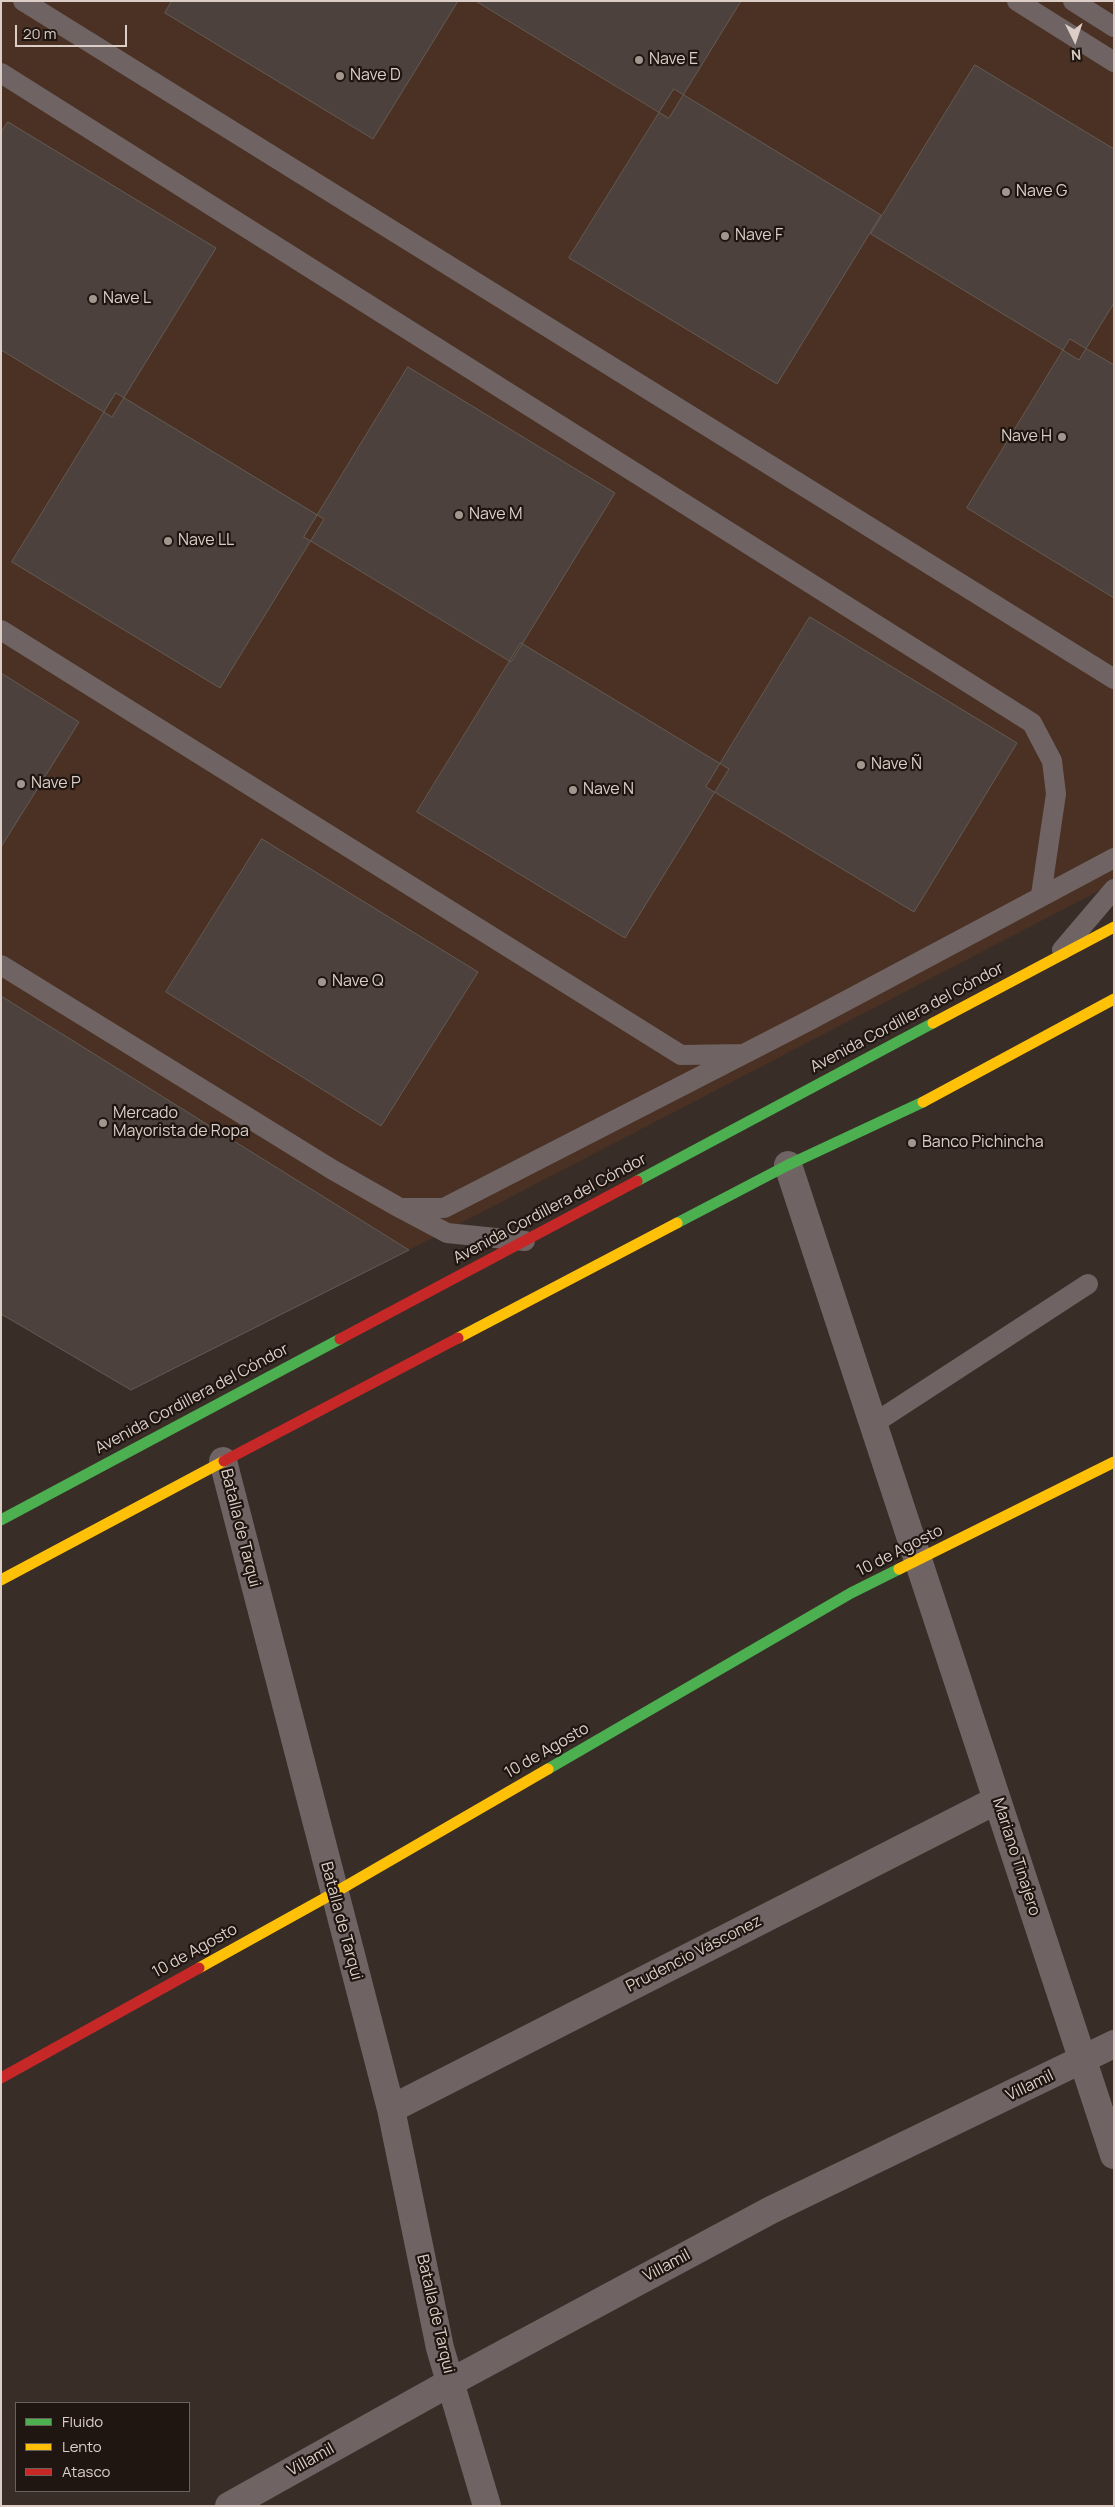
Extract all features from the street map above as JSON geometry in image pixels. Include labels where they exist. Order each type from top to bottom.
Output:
[{"type":"street","name":"Avenida Cordillera del Cóndor","points":[[1,1520],[1114,926]]},
{"type":"street","points":[[1,1580],[223,1461],[788,1165],[943,1093],[1114,999]]},
{"type":"street","name":"Mariano Tinajero","points":[[788,1165],[1114,2155]]},
{"type":"street","name":"Batalla de Tarqui","points":[[223,1461],[391,2109],[440,2348],[487,2506]]},
{"type":"street","name":"10 de Agosto","points":[[1,2078],[334,1893],[851,1593],[1114,1462]]},
{"type":"street","name":"Prudencio Vásconez","points":[[391,2109],[997,1800]]},
{"type":"street","name":"Villamil","points":[[229,2506],[451,2382],[771,2210],[1083,2061],[1114,2044]]},
{"type":"lane","points":[[23,1],[1114,679]]},
{"type":"lane","points":[[1016,1],[1114,62]]},
{"type":"lane","points":[[1073,1],[1114,27]]},
{"type":"lane","points":[[1,73],[1032,723],[1052,761],[1056,794],[1041,895]]},
{"type":"lane","points":[[1,630],[681,1055],[744,1054]]},
{"type":"lane","points":[[400,1208],[444,1208],[744,1054],[1114,858]]},
{"type":"lane","points":[[1055,958],[1114,889]]},
{"type":"lane","points":[[1,965],[333,1170],[400,1208],[448,1233],[525,1241]]},
{"type":"lane","points":[[873,1424],[1088,1284]]},
{"type":"shaded area","points":[[1,1],[1114,1],[1114,883],[409,1250],[1,996]]},
{"type":"building","name":"Nave D","points":[[172,1],[458,1],[373,139],[165,13]]},
{"type":"building","name":"Nave E","points":[[476,1],[741,1],[669,118]]},
{"type":"building","name":"Nave G","points":[[975,65],[1114,149],[1114,303],[1079,360],[871,234]]},
{"type":"building","name":"Nave F","points":[[674,89],[881,215],[777,384],[569,258]]},
{"type":"building","name":"Nave L","points":[[8,122],[216,248],[112,417],[1,350],[1,133]]},
{"type":"building","name":"Nave H","points":[[1070,339],[1114,365],[1114,598],[967,508]]},
{"type":"building","name":"Nave M","points":[[408,367],[615,493],[511,662],[304,537]]},
{"type":"building","name":"Nave LL","points":[[116,393],[324,519],[220,688],[12,562]]},
{"type":"building","name":"Nave Ñ","points":[[810,617],[1017,743],[914,912],[706,787]]},
{"type":"building","name":"Nave N","points":[[521,643],[729,769],[625,938],[417,812]]},
{"type":"building","name":"Nave P","points":[[1,673],[79,722],[1,847]]},
{"type":"building","name":"Nave Q","points":[[262,839],[478,972],[381,1126],[166,992]]},
{"type":"building","name":"Mercado Mayorista de Ropa","points":[[1,996],[409,1250],[131,1390],[1,1314]]},
{"type":"traffic: fast","points":[[637,1181],[933,1023]]},
{"type":"traffic: fast","points":[[677,1223],[788,1165],[923,1102]]},
{"type":"traffic: fast","points":[[1,1520],[340,1339]]},
{"type":"traffic: fast","points":[[548,1769],[851,1593],[899,1569]]},
{"type":"traffic: slow","points":[[933,1023],[1114,927]]},
{"type":"traffic: slow","points":[[923,1102],[1114,999]]},
{"type":"traffic: slow","points":[[458,1338],[677,1223]]},
{"type":"traffic: slow","points":[[1,1580],[224,1461]]},
{"type":"traffic: slow","points":[[899,1569],[1114,1462]]},
{"type":"traffic: slow","points":[[199,1968],[334,1893],[548,1769]]},
{"type":"traffic: jam","points":[[340,1339],[637,1181]]},
{"type":"traffic: jam","points":[[224,1461],[458,1338]]},
{"type":"traffic: jam","points":[[1,2078],[199,1968]]},
{"type":"place","name":"Nave E","points":[[639,60]]},
{"type":"place","name":"Nave D","points":[[340,76]]},
{"type":"place","name":"Nave G","points":[[1006,192]]},
{"type":"place","name":"Nave F","points":[[725,236]]},
{"type":"place","name":"Nave L","points":[[93,299]]},
{"type":"place","name":"Nave H","points":[[1062,437]]},
{"type":"place","name":"Nave M","points":[[459,515]]},
{"type":"place","name":"Nave LL","points":[[168,541]]},
{"type":"place","name":"Nave Ñ","points":[[861,765]]},
{"type":"place","name":"Nave P","points":[[21,784]]},
{"type":"place","name":"Nave N","points":[[573,790]]},
{"type":"place","name":"Nave Q","points":[[322,982]]},
{"type":"place","name":"Mercado Mayorista de Ropa","points":[[103,1123]]},
{"type":"place","name":"Banco Pichincha","points":[[912,1143]]}]
